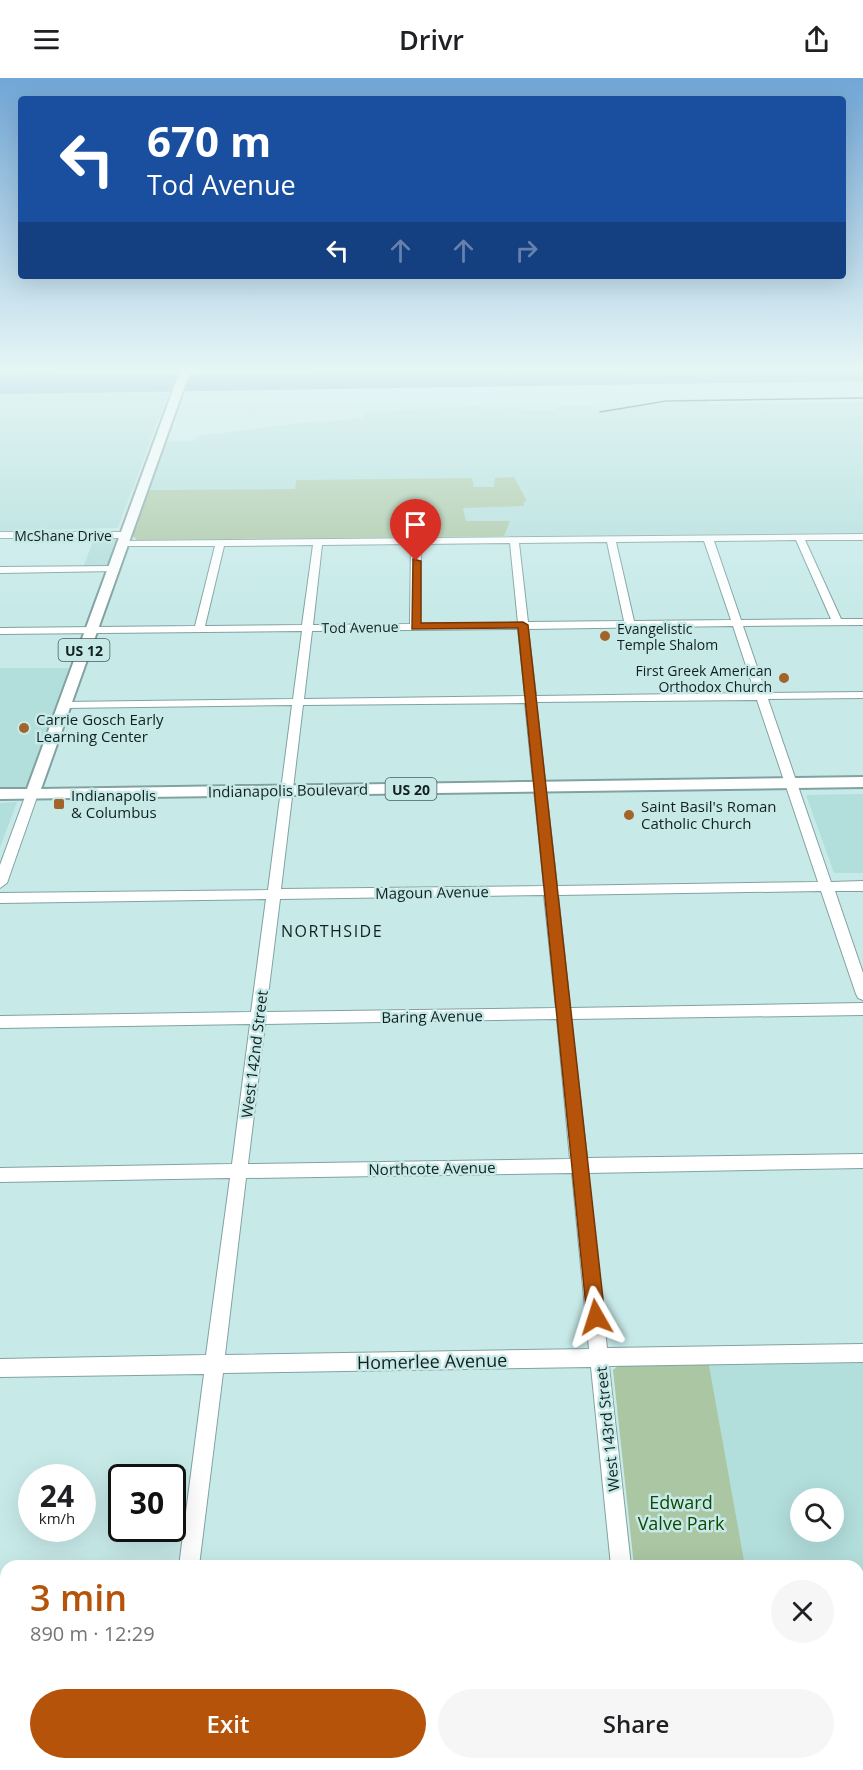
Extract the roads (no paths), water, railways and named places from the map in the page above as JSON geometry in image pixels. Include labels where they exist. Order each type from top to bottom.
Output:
[{"type":"main road","name":"US 12","points":[[32,794],[156,450]]},
{"type":"main road","name":"Indianapolis Boulevard","points":[[0,794],[863,782]]},
{"type":"street","name":"McShane Drive","points":[[0,535],[220,543],[863,537]]},
{"type":"street","points":[[799,537],[837,622]]},
{"type":"street","points":[[708,538],[863,994]]},
{"type":"street","points":[[611,539],[630,624]]},
{"type":"street","name":"West 143rd Street","points":[[514,540],[620,1560]]},
{"type":"street","points":[[416,541],[416,627]]},
{"type":"street","name":"West 142nd Street","points":[[190,1560],[318,542]]},
{"type":"street","points":[[199,629],[220,543]]},
{"type":"street","points":[[0,570],[113,569]]},
{"type":"street","name":"Tod Avenue","points":[[0,631],[863,622]]},
{"type":"street","points":[[64,705],[863,695]]},
{"type":"street","points":[[0,883],[32,794]]},
{"type":"street","name":"Magoun Avenue","points":[[0,898],[863,886]]},
{"type":"street","name":"Baring Avenue","points":[[0,1022],[863,1009]]},
{"type":"street","name":"Northcote Avenue","points":[[0,1175],[863,1161]]},
{"type":"street","name":"Homerlee Avenue","points":[[0,1368],[863,1353]]},
{"type":"place","name":"Evangelistic Temple Shalom","points":[[605,636]]},
{"type":"place","name":"First Greek American Orthodox Church","points":[[784,678]]},
{"type":"place","name":"Carrie Gosch Early Learning Center","points":[[24,728]]},
{"type":"place","name":"Indianapolis & Columbus","points":[[59,804]]},
{"type":"place","name":"Saint Basil's Roman Catholic Church","points":[[629,815]]},
{"type":"district","name":"NORTHSIDE","points":[[332,931]]},
{"type":"park label","name":"Edward Valve Park","points":[[681,1512]]}]
